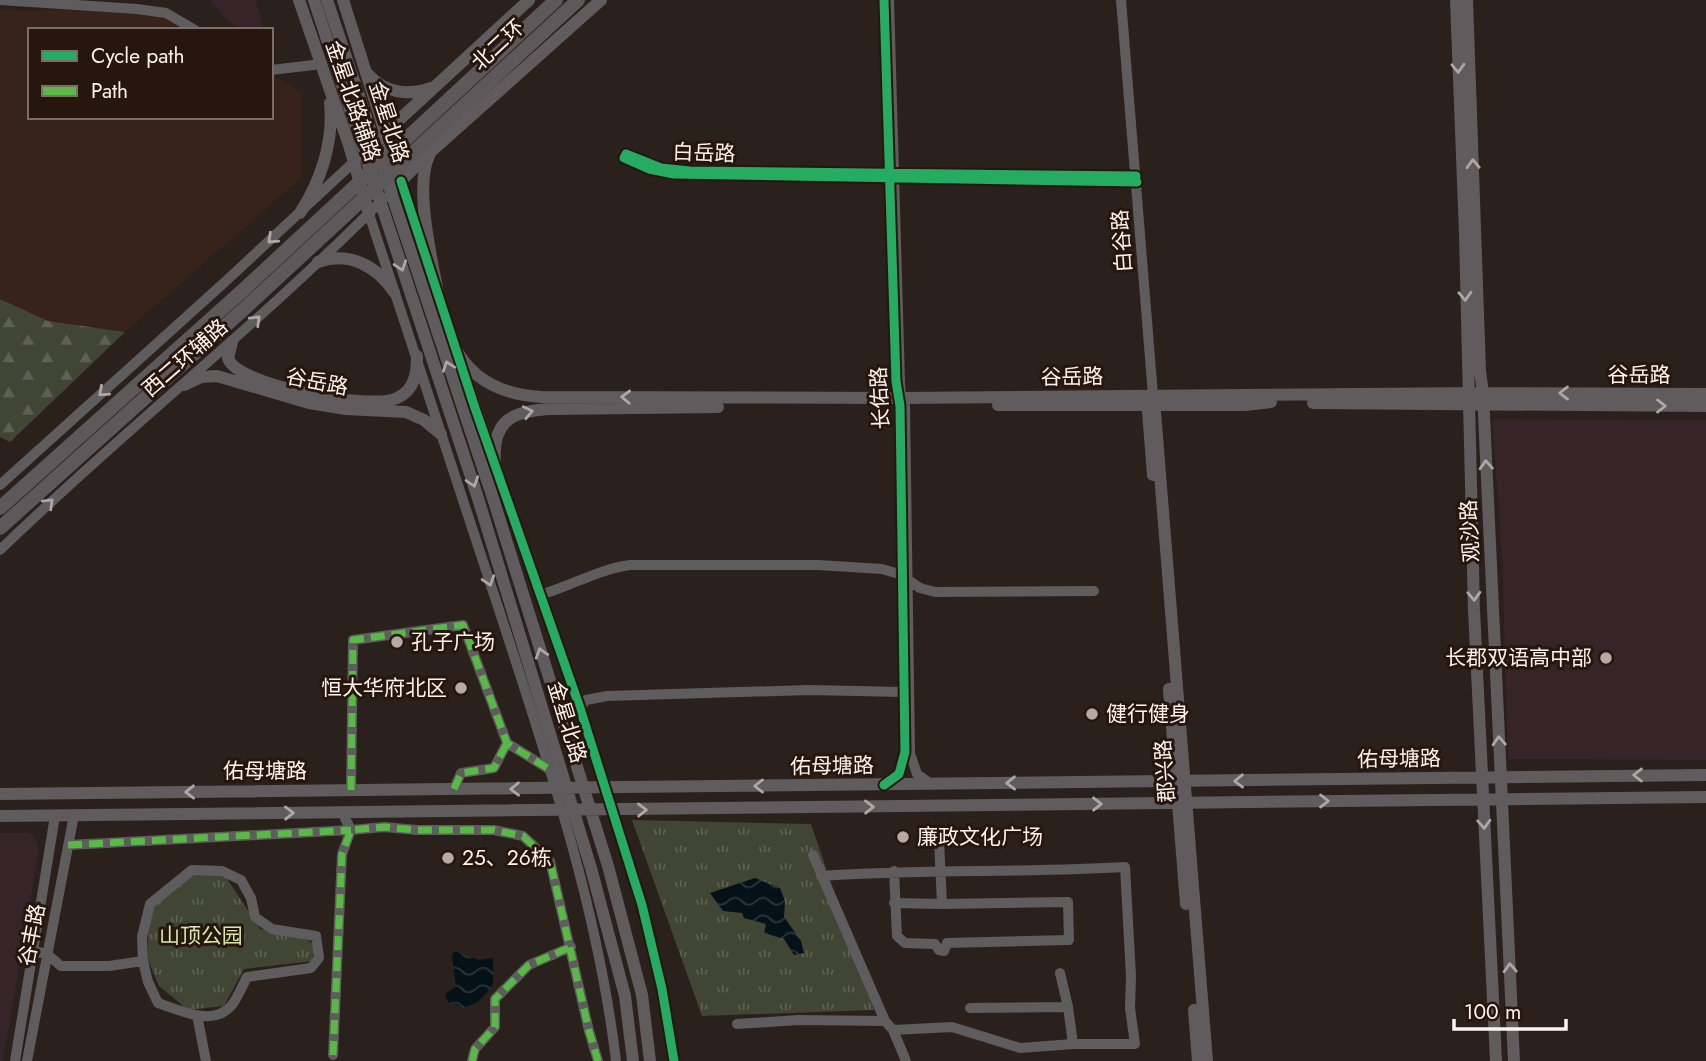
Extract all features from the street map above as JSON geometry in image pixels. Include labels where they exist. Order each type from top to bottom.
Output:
[{"type":"highway","name":"北二环","points":[[442,116],[556,0]]},
{"type":"highway","name":"北二环","points":[[442,116],[578,0]]},
{"type":"highway","points":[[0,508],[442,116]]},
{"type":"highway","points":[[0,528],[246,308],[442,116]]},
{"type":"main road","name":"金星北路辅路","points":[[299,0],[324,68],[369,214]]},
{"type":"main road","name":"金星北路","points":[[314,0],[477,495],[561,788],[625,996],[633,1061]]},
{"type":"main road","name":"金星北路","points":[[327,0],[375,142],[396,186],[591,810],[642,995],[650,1061]]},
{"type":"main road","name":"金星北路辅路","points":[[342,0],[386,132],[396,186]]},
{"type":"main road","points":[[375,142],[529,0]]},
{"type":"main road","points":[[396,186],[431,151],[601,0]]},
{"type":"main road","name":"观沙路","points":[[1455,0],[1465,234],[1467,399],[1494,1058]]},
{"type":"main road","name":"观沙路","points":[[1467,0],[1480,371],[1514,1061]]},
{"type":"main road","points":[[341,39],[381,86],[398,92],[415,92],[435,87]]},
{"type":"main road","points":[[300,213],[315,186],[330,137],[331,114],[324,68]]},
{"type":"main road","points":[[431,151],[424,167],[423,186],[438,294]]},
{"type":"main road","points":[[318,262],[340,258],[369,267],[382,276],[394,292]]},
{"type":"main road","name":"谷岳路","points":[[232,342],[228,358],[235,370],[276,386],[346,400],[397,399],[415,379],[417,356]]},
{"type":"main road","name":"谷岳路","points":[[456,349],[466,365],[480,379],[502,391],[523,396],[901,402],[1483,399],[1706,394]]},
{"type":"main road","name":"谷岳路","points":[[184,385],[201,377],[217,376],[309,403],[406,412],[424,420],[441,434]]},
{"type":"main road","points":[[1483,399],[1706,406]]},
{"type":"main road","name":"郡兴路","points":[[1151,400],[1181,782],[1198,1061]]},
{"type":"main road","points":[[495,462],[494,441],[501,427],[515,415],[536,410],[901,402]]},
{"type":"main road","name":"佑母塘路","points":[[0,794],[1706,775]]},
{"type":"main road","name":"佑母塘路","points":[[0,816],[1706,797]]},
{"type":"main road","name":"郡兴路","points":[[1182,802],[1207,1061]]},
{"type":"street","name":"长佑路","points":[[886,0],[911,757],[917,774],[931,785]]},
{"type":"street","name":"白谷路","points":[[1119,0],[1151,400]]},
{"type":"street","points":[[0,1],[166,13],[192,28]]},
{"type":"street","points":[[273,70],[324,68]]},
{"type":"street","name":"西二环辅路","points":[[0,485],[375,142]]},
{"type":"street","name":"白岳路","points":[[892,176],[674,170],[650,165],[626,154],[624,158],[649,169],[674,174],[1134,179]]},
{"type":"street","points":[[396,186],[438,294],[580,708],[649,929],[667,1012],[674,1061]]},
{"type":"street","name":"西二环辅路","points":[[0,550],[67,485],[232,342],[396,186]]},
{"type":"street","points":[[369,214],[552,771],[561,788]]},
{"type":"street","points":[[540,595],[566,587],[609,567],[630,565],[818,565],[882,569],[920,588],[935,592],[1094,590]]},
{"type":"street","name":"长佑路","points":[[884,785],[895,778],[903,763],[905,579]]},
{"type":"street","points":[[351,790],[353,640],[463,625],[507,743],[552,771]]},
{"type":"street","points":[[580,708],[586,700],[607,696],[809,690],[904,692]]},
{"type":"street","points":[[454,789],[461,773],[494,768],[507,743]]},
{"type":"street","points":[[568,810],[611,1019],[616,1061]]},
{"type":"street","points":[[333,1055],[342,854],[351,830],[342,812]]},
{"type":"street","name":"谷丰路","points":[[15,1061],[55,816]]},
{"type":"street","name":"谷丰路","points":[[27,1061],[74,816]]},
{"type":"street","points":[[68,845],[384,827],[494,830],[523,836],[550,861],[598,1061]]},
{"type":"street","points":[[939,841],[942,904]]},
{"type":"street","points":[[813,855],[885,1021],[893,1030],[906,1061]]},
{"type":"street","points":[[821,876],[894,871],[1125,867],[1131,965],[1130,1008],[1135,1044],[1073,1044],[1020,1048],[952,1027],[893,1030]]},
{"type":"street","points":[[192,870],[222,871],[241,880],[251,898],[255,916],[272,929],[316,936],[319,958],[311,968],[247,977],[231,1007],[217,1016],[197,1016],[158,1003],[148,982],[143,961],[142,937],[150,904],[192,870]]},
{"type":"street","points":[[894,871],[894,903],[897,936],[905,943],[934,944],[944,951],[947,943],[1069,940],[1068,902],[894,903]]},
{"type":"street","points":[[472,1061],[475,1049],[495,1027],[495,999],[529,965],[571,947]]},
{"type":"street","points":[[33,951],[47,954],[61,966],[109,966],[143,961]]},
{"type":"street","points":[[319,958],[337,966]]},
{"type":"street","points":[[1060,973],[1073,1044]]},
{"type":"street","points":[[970,1008],[1068,1007]]},
{"type":"street","points":[[197,1016],[206,1061]]},
{"type":"street","points":[[737,1024],[799,1020],[885,1021]]},
{"type":"shaded area","points":[[210,0],[256,0],[263,28],[240,28],[228,21]]},
{"type":"shaded area","points":[[0,10],[155,11],[185,28],[28,28],[28,119],[273,119],[273,76],[302,92],[302,177],[125,332],[48,321],[0,299]]},
{"type":"shaded area","points":[[1492,419],[1706,420],[1706,760],[1508,759],[1502,555]]},
{"type":"shaded area","points":[[0,833],[30,833],[37,840],[39,850],[3,1061],[0,1061]]},
{"type":"green space","points":[[0,299],[48,321],[125,332],[10,442],[0,437]]},
{"type":"green space","points":[[632,820],[811,824],[874,1010],[702,1016]]},
{"type":"green space","name":"山顶公园","points":[[222,871],[260,929],[302,936],[313,944],[313,961],[244,969],[224,1006],[188,1010],[159,986],[148,960],[148,931],[154,905],[193,875]]},
{"type":"water","points":[[755,878],[780,888],[785,901],[784,917],[801,941],[804,953],[794,955],[784,939],[764,933],[766,924],[744,918],[742,913],[723,911],[710,893]]},
{"type":"water","points":[[454,951],[479,960],[493,958],[493,985],[478,1002],[464,1008],[448,1002],[445,994],[456,986],[452,956]]},
{"type":"marked path","points":[[351,790],[353,640],[463,625],[507,743],[552,771]]},
{"type":"marked path","points":[[454,789],[461,773],[494,768],[507,743]]},
{"type":"marked path","points":[[333,1055],[342,854],[351,830],[384,827],[494,830],[523,836],[550,861],[598,1061]]},
{"type":"marked path","points":[[68,845],[351,830]]},
{"type":"marked path","points":[[472,1061],[475,1049],[495,1027],[495,999],[529,965],[571,947]]},
{"type":"cycle path","points":[[884,0],[896,381],[900,406],[905,752],[899,774],[884,785]]},
{"type":"cycle path","points":[[1136,176],[690,171],[661,168],[626,154],[624,158],[649,169],[674,174],[1137,182]]},
{"type":"cycle path","points":[[401,181],[475,408],[580,708],[642,905],[662,989],[674,1061]]},
{"type":"place","name":"孔子广场","points":[[397,642]]},
{"type":"place","name":"长郡双语高中部","points":[[1606,658]]},
{"type":"place","name":"恒大华府北区","points":[[461,688]]},
{"type":"place","name":"健行健身","points":[[1092,714]]},
{"type":"place","name":"廉政文化广场","points":[[903,837]]},
{"type":"place","name":"25、26栋","points":[[448,858]]}]
